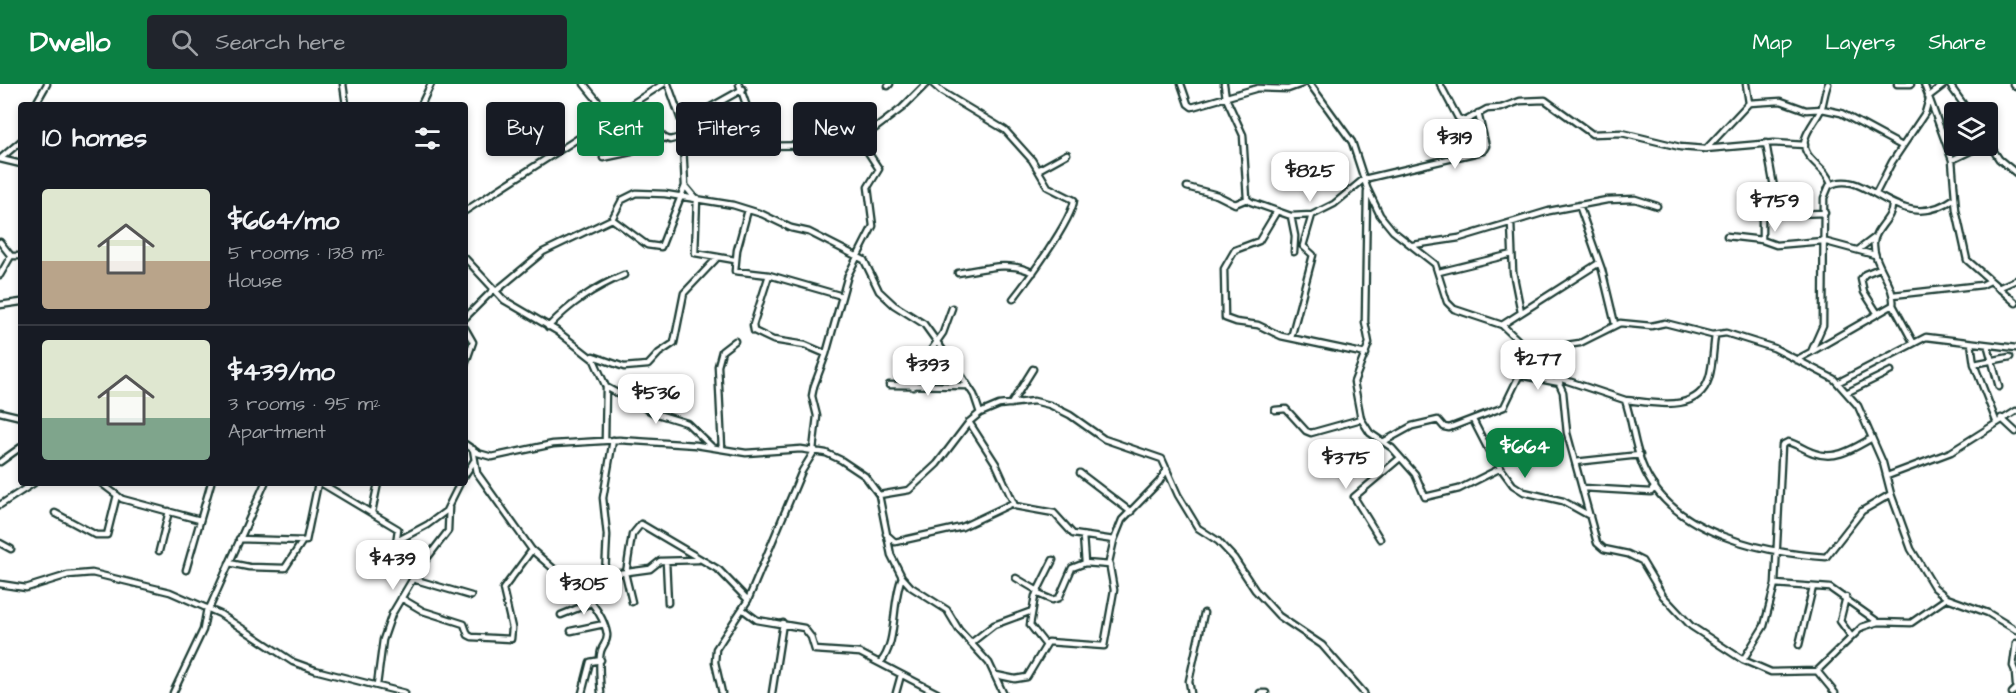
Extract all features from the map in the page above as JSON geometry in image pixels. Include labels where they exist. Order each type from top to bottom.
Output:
[{"type":"street","points":[[37,102],[47,84]]},
{"type":"street","points":[[343,84],[346,102]]},
{"type":"street","points":[[422,102],[431,84]]},
{"type":"street","points":[[584,84],[599,102]]},
{"type":"street","points":[[636,102],[663,84]]},
{"type":"street","points":[[668,84],[676,106]]},
{"type":"street","points":[[877,128],[902,108],[926,84]]},
{"type":"street","points":[[935,84],[1005,130],[1052,191],[1069,196],[1074,201],[1067,218],[1033,273],[1013,299]]},
{"type":"street","points":[[1181,84],[1190,106],[1258,88],[1292,88],[1302,84]]},
{"type":"street","points":[[1224,84],[1227,98],[1243,135],[1247,198]]},
{"type":"street","points":[[1310,84],[1352,142],[1367,188],[1380,215],[1393,231],[1423,251],[1435,264],[1448,302],[1454,309],[1502,325],[1521,343],[1539,350],[1580,343],[1615,324],[1652,326],[1665,323],[1715,336],[1729,334],[1774,348],[1839,382],[1858,406],[1887,476],[1891,494],[1911,549],[1934,587],[1947,598],[1988,614],[2016,630]]},
{"type":"street","points":[[1440,84],[1462,121],[1478,113],[1520,101],[1549,100],[1592,134],[1622,133],[1680,147],[1705,149],[1766,143],[1805,145]]},
{"type":"street","points":[[1746,84],[1749,103]]},
{"type":"street","points":[[1828,84],[1822,109],[1808,132],[1805,145],[1809,156],[1827,173],[1831,184]]},
{"type":"street","points":[[1896,84],[1911,84]]},
{"type":"street","points":[[1924,84],[1952,159],[1955,198],[1967,260],[2016,303]]},
{"type":"street","points":[[1876,193],[1902,146],[1925,113],[1928,98],[1947,84],[1961,102]]},
{"type":"street","points":[[715,102],[741,86],[746,102]]},
{"type":"street","points":[[1705,149],[1749,103],[1781,101],[1802,109],[1822,109],[1841,113],[1902,146]]},
{"type":"street","points":[[1187,187],[1217,195],[1235,204],[1247,198],[1291,216],[1312,215],[1334,204],[1364,179],[1484,150],[1485,139],[1478,113]]},
{"type":"street","points":[[664,138],[670,140],[676,138]]},
{"type":"street","points":[[468,209],[577,140]]},
{"type":"street","points":[[1762,240],[1762,215],[1774,187],[1766,143]]},
{"type":"street","points":[[1,166],[1,159],[18,144]]},
{"type":"street","points":[[1038,170],[1067,154]]},
{"type":"street","points":[[603,158],[612,156]]},
{"type":"street","points":[[612,219],[647,245],[658,248],[685,186],[683,156]]},
{"type":"street","points":[[722,693],[715,662],[716,649],[748,600],[802,471],[814,450],[817,416],[813,391],[842,296],[856,258],[872,231],[874,221],[868,187],[879,169],[870,156]]},
{"type":"street","points":[[1952,159],[1959,156]]},
{"type":"street","points":[[1997,156],[2016,173]]},
{"type":"street","points":[[1,159],[18,163]]},
{"type":"street","points":[[1831,184],[1842,183],[1876,193],[1899,207],[1930,211],[1955,198]]},
{"type":"street","points":[[1810,352],[1823,325],[1825,193],[1831,184]]},
{"type":"street","points":[[685,186],[696,198],[694,252],[735,260]]},
{"type":"street","points":[[1367,188],[1365,322],[1369,337],[1366,354],[1354,382],[1365,428],[1383,442],[1415,474],[1427,498],[1459,489],[1501,468]]},
{"type":"street","points":[[468,315],[495,290],[543,252],[612,219],[622,200],[636,193],[696,198],[748,210],[791,228],[809,232],[865,261],[879,291],[894,304],[918,318],[956,366],[980,413]]},
{"type":"street","points":[[1413,245],[1459,237],[1579,205],[1607,200],[1635,199],[1657,206]]},
{"type":"street","points":[[1892,204],[1892,211]]},
{"type":"street","points":[[1579,205],[1599,262],[1615,324]]},
{"type":"street","points":[[1858,250],[1874,238],[1892,211],[1899,207]]},
{"type":"street","points":[[748,210],[735,260],[735,271],[769,275],[842,296]]},
{"type":"street","points":[[1277,211],[1259,241],[1235,250],[1224,268],[1225,316],[1232,321],[1258,325],[1291,338],[1366,354]]},
{"type":"street","points":[[1762,215],[1825,213]]},
{"type":"street","points":[[1291,338],[1313,255],[1303,246],[1312,215]]},
{"type":"street","points":[[1291,216],[1295,236],[1294,252]]},
{"type":"street","points":[[1511,223],[1512,254],[1521,312]]},
{"type":"street","points":[[1727,236],[1762,240],[1776,245],[1823,241],[1875,255]]},
{"type":"street","points":[[1874,238],[1875,255],[1893,295],[1893,305],[1913,342]]},
{"type":"street","points":[[1423,251],[1434,240]]},
{"type":"street","points":[[0,242],[11,256]]},
{"type":"street","points":[[1439,272],[1512,254]]},
{"type":"street","points":[[11,256],[18,256]]},
{"type":"street","points":[[0,275],[11,256]]},
{"type":"street","points":[[468,261],[516,309],[591,355],[624,367],[648,365],[659,353],[674,343],[684,293],[718,257]]},
{"type":"street","points":[[1502,325],[1599,262]]},
{"type":"street","points":[[958,273],[1006,266],[1024,268],[1033,273]]},
{"type":"street","points":[[1878,314],[1864,292],[1861,279],[1865,274],[1880,268]]},
{"type":"street","points":[[548,327],[573,302],[597,287],[624,275]]},
{"type":"street","points":[[769,275],[753,326],[754,331],[774,340],[805,345],[826,354]]},
{"type":"street","points":[[1998,288],[2016,280]]},
{"type":"street","points":[[1893,295],[1982,285],[1990,281]]},
{"type":"street","points":[[0,305],[18,302]]},
{"type":"street","points":[[1796,360],[1893,305]]},
{"type":"street","points":[[913,387],[924,360],[943,333],[952,308]]},
{"type":"street","points":[[468,333],[473,342],[468,356]]},
{"type":"street","points":[[1519,375],[1560,381],[1625,400],[1672,405],[1691,400],[1708,378],[1715,336]]},
{"type":"street","points":[[1839,382],[1913,342],[1935,336],[1988,347],[2016,348]]},
{"type":"street","points":[[722,449],[718,366],[722,351],[735,341]]},
{"type":"street","points":[[1971,343],[1974,364],[1999,420],[2016,432]]},
{"type":"street","points":[[1988,347],[1999,387]]},
{"type":"street","points":[[1383,442],[1412,426],[1440,420],[1444,427],[1449,428],[1508,405],[1532,349]]},
{"type":"street","points":[[1539,350],[1560,381],[1567,433],[1600,546],[1628,554],[1642,561],[1663,596],[1691,626],[1743,660],[1771,672],[1817,671],[1862,627],[1878,621],[1911,623],[1947,598]]},
{"type":"street","points":[[591,355],[599,366],[606,387],[604,440]]},
{"type":"street","points":[[1974,364],[2010,357]]},
{"type":"street","points":[[1011,404],[1033,369]]},
{"type":"street","points":[[1848,392],[1891,371]]},
{"type":"street","points":[[889,385],[968,386]]},
{"type":"street","points":[[606,387],[649,410],[687,423],[714,448]]},
{"type":"street","points":[[1625,400],[1645,471],[1655,486],[1693,522],[1738,543],[1828,557],[1862,511],[1891,494]]},
{"type":"street","points":[[879,495],[909,490],[937,464],[969,422],[980,413],[999,405],[1034,401],[1056,408],[1104,439],[1156,455],[1166,464],[1178,495],[1198,528],[1218,541],[1234,558],[1254,590],[1279,616],[1322,645],[1364,693]]},
{"type":"street","points":[[1275,410],[1286,409],[1306,431],[1311,433],[1361,419]]},
{"type":"street","points":[[1887,476],[1951,452],[2016,411]]},
{"type":"street","points":[[0,412],[18,416]]},
{"type":"street","points":[[1473,420],[1487,448],[1511,483],[1524,492],[1563,501],[1590,516]]},
{"type":"street","points":[[969,422],[996,464],[1013,503],[1020,508],[1054,513],[1071,532],[1114,540]]},
{"type":"street","points":[[1743,660],[1764,626],[1775,584],[1775,550],[1783,443],[1792,443],[1815,454],[1834,455],[1847,452],[1872,438]]},
{"type":"street","points":[[468,446],[492,457],[553,444],[604,440],[714,448],[746,453],[791,448],[814,450],[855,468],[879,495],[891,555],[902,577],[911,587],[947,610],[958,630],[982,654],[996,675],[1003,693]]},
{"type":"street","points":[[604,575],[607,542],[603,498],[613,440]]},
{"type":"street","points":[[0,462],[18,449]]},
{"type":"street","points":[[473,449],[477,473],[532,550],[552,568],[571,574],[604,575],[650,569],[660,561],[698,560]]},
{"type":"street","points":[[1575,462],[1640,455]]},
{"type":"street","points":[[1380,539],[1354,497],[1400,458]]},
{"type":"street","points":[[468,470],[474,461]]},
{"type":"street","points":[[996,675],[1015,679],[1027,677],[1045,644],[1053,642],[1100,648],[1104,646],[1114,590],[1110,565],[1114,540],[1122,520],[1159,482],[1167,469]]},
{"type":"street","points":[[1080,473],[1131,512]]},
{"type":"street","points":[[0,505],[29,486]]},
{"type":"street","points":[[105,486],[117,495],[200,520]]},
{"type":"street","points":[[186,570],[210,486]]},
{"type":"street","points":[[173,693],[203,630],[208,608],[230,563],[262,486]]},
{"type":"street","points":[[239,539],[302,542],[308,540],[319,486]]},
{"type":"street","points":[[333,486],[399,530],[395,551],[410,568],[418,570]]},
{"type":"street","points":[[372,512],[377,486]]},
{"type":"street","points":[[377,685],[383,640],[401,598],[418,570],[448,531],[449,507],[459,486]]},
{"type":"street","points":[[1582,488],[1651,492],[1655,486]]},
{"type":"street","points":[[56,513],[96,534],[107,535],[117,495]]},
{"type":"street","points":[[895,542],[962,527],[1013,503]]},
{"type":"street","points":[[397,541],[427,525],[449,507]]},
{"type":"street","points":[[159,551],[169,511]]},
{"type":"street","points":[[632,602],[625,573],[632,535],[639,524],[719,570],[748,600]]},
{"type":"street","points":[[886,533],[895,542],[896,550],[891,555]]},
{"type":"street","points":[[1083,536],[1085,563]]},
{"type":"street","points":[[230,563],[249,567],[285,568],[302,542]]},
{"type":"street","points":[[0,543],[12,549]]},
{"type":"street","points":[[401,598],[423,611],[464,624],[468,635],[472,637],[511,639],[512,628],[503,589],[532,550]]},
{"type":"street","points":[[1045,644],[1030,625],[1037,592],[1053,560]]},
{"type":"street","points":[[666,561],[668,603]]},
{"type":"street","points":[[1016,578],[1037,592],[1058,599],[1072,568],[1085,563],[1110,565]]},
{"type":"street","points":[[0,584],[26,588],[68,575],[102,574],[170,592],[208,608],[293,662],[315,670],[405,693]]},
{"type":"street","points":[[571,574],[604,624],[607,639],[601,649],[602,693]]},
{"type":"street","points":[[879,663],[890,644],[895,594],[902,577]]},
{"type":"street","points":[[413,579],[471,596]]},
{"type":"street","points":[[1775,584],[1830,588],[1878,621]]},
{"type":"street","points":[[1799,645],[1813,587]]},
{"type":"street","points":[[1846,597],[1840,621],[1851,636]]},
{"type":"street","points":[[561,615],[591,603]]},
{"type":"street","points":[[742,609],[757,620],[804,628],[811,637],[815,650],[860,653],[937,693]]},
{"type":"street","points":[[971,643],[994,625],[1032,611]]},
{"type":"street","points":[[1191,693],[1191,671],[1204,613]]},
{"type":"street","points":[[571,631],[604,624]]},
{"type":"street","points":[[772,693],[783,624]]},
{"type":"street","points":[[2012,693],[2016,687],[2016,643]]},
{"type":"street","points":[[582,693],[590,662],[601,660]]},
{"type":"street","points":[[1817,671],[1835,693]]},
{"type":"street","points":[[896,693],[901,675]]},
{"type":"street","points":[[1260,693],[1266,693]]}]
